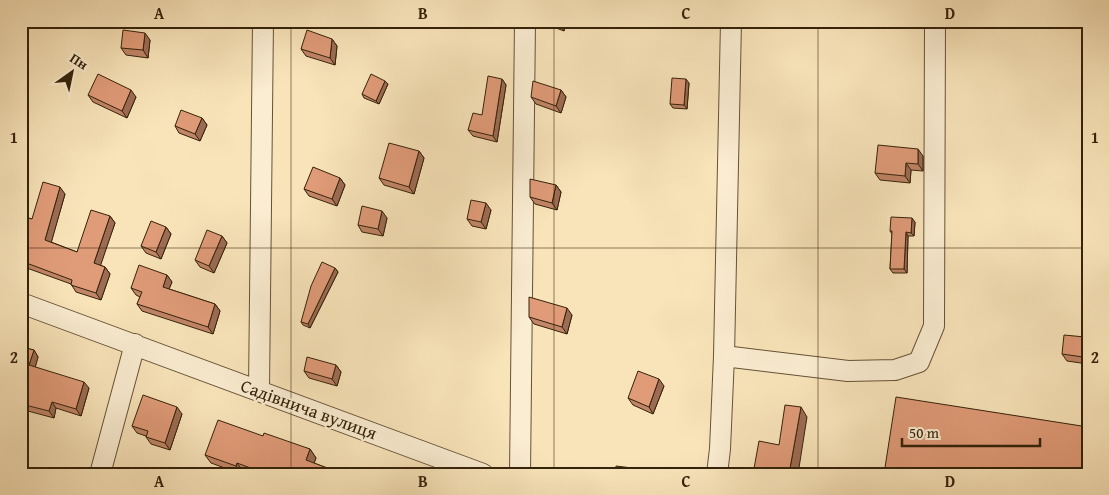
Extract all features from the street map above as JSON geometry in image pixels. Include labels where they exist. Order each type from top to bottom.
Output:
[{"type":"street","points":[[258,390],[263,21]]},
{"type":"street","points":[[520,474],[525,21]]},
{"type":"street","points":[[718,474],[724,356],[731,21]]},
{"type":"street","points":[[724,356],[848,370],[895,370],[919,362],[934,326],[935,21]]},
{"type":"street","name":"Садівнича вулиця","points":[[21,303],[483,474]]},
{"type":"street","points":[[100,474],[135,344]]},
{"type":"building","points":[[123,30],[145,33],[143,50],[121,48]]},
{"type":"building","points":[[307,30],[332,39],[330,58],[301,49]]},
{"type":"building","points":[[98,74],[131,90],[122,111],[88,95]]},
{"type":"building","points":[[371,74],[385,81],[376,101],[362,94]]},
{"type":"building","points":[[488,76],[502,79],[493,136],[468,130],[473,113],[482,115]]},
{"type":"building","points":[[672,78],[686,79],[684,105],[670,104]]},
{"type":"building","points":[[533,81],[561,90],[556,106],[531,97]]},
{"type":"building","points":[[181,110],[202,118],[195,134],[175,126]]},
{"type":"building","points":[[389,143],[419,151],[409,187],[379,178]]},
{"type":"building","points":[[878,145],[918,149],[918,164],[906,163],[905,176],[875,173]]},
{"type":"building","points":[[313,167],[340,178],[332,199],[304,189]]},
{"type":"building","points":[[530,179],[556,185],[552,203],[530,197]]},
{"type":"building","points":[[43,182],[60,187],[45,240],[77,252],[91,210],[110,216],[94,263],[105,267],[96,293],[71,285],[72,280],[21,261],[21,216],[32,219]]},
{"type":"building","points":[[471,200],[486,203],[481,222],[467,219]]},
{"type":"building","points":[[362,206],[382,211],[378,229],[358,225]]},
{"type":"building","points":[[891,217],[912,218],[911,233],[906,232],[904,269],[890,269]]},
{"type":"building","points":[[151,221],[166,227],[156,252],[141,246]]},
{"type":"building","points":[[207,230],[222,236],[209,266],[195,260]]},
{"type":"building","points":[[322,262],[335,268],[308,324],[301,322],[311,286]]},
{"type":"building","points":[[139,265],[167,275],[163,287],[215,304],[208,327],[137,304],[142,292],[131,288]]},
{"type":"building","points":[[529,297],[567,308],[562,327],[529,317]]},
{"type":"building","points":[[1064,335],[1085,337],[1083,357],[1062,354]]},
{"type":"building","points":[[21,347],[34,350],[29,365],[84,382],[76,409],[52,402],[49,411],[21,404],[25,384],[21,383]]},
{"type":"building","points":[[307,357],[336,365],[332,379],[304,371]]},
{"type":"building","points":[[638,371],[659,379],[649,407],[628,398]]},
{"type":"building","points":[[143,395],[177,407],[165,443],[146,437],[148,431],[132,426]]},
{"type":"building","points":[[896,397],[1088,427],[1088,474],[884,474]]},
{"type":"building","points":[[785,405],[801,407],[789,474],[753,474],[759,441],[779,445]]},
{"type":"building","points":[[218,420],[263,436],[264,433],[310,449],[306,460],[343,474],[267,474],[237,463],[236,466],[205,455]]},
{"type":"building","points":[[616,466],[632,468],[631,474],[615,474]]}]
